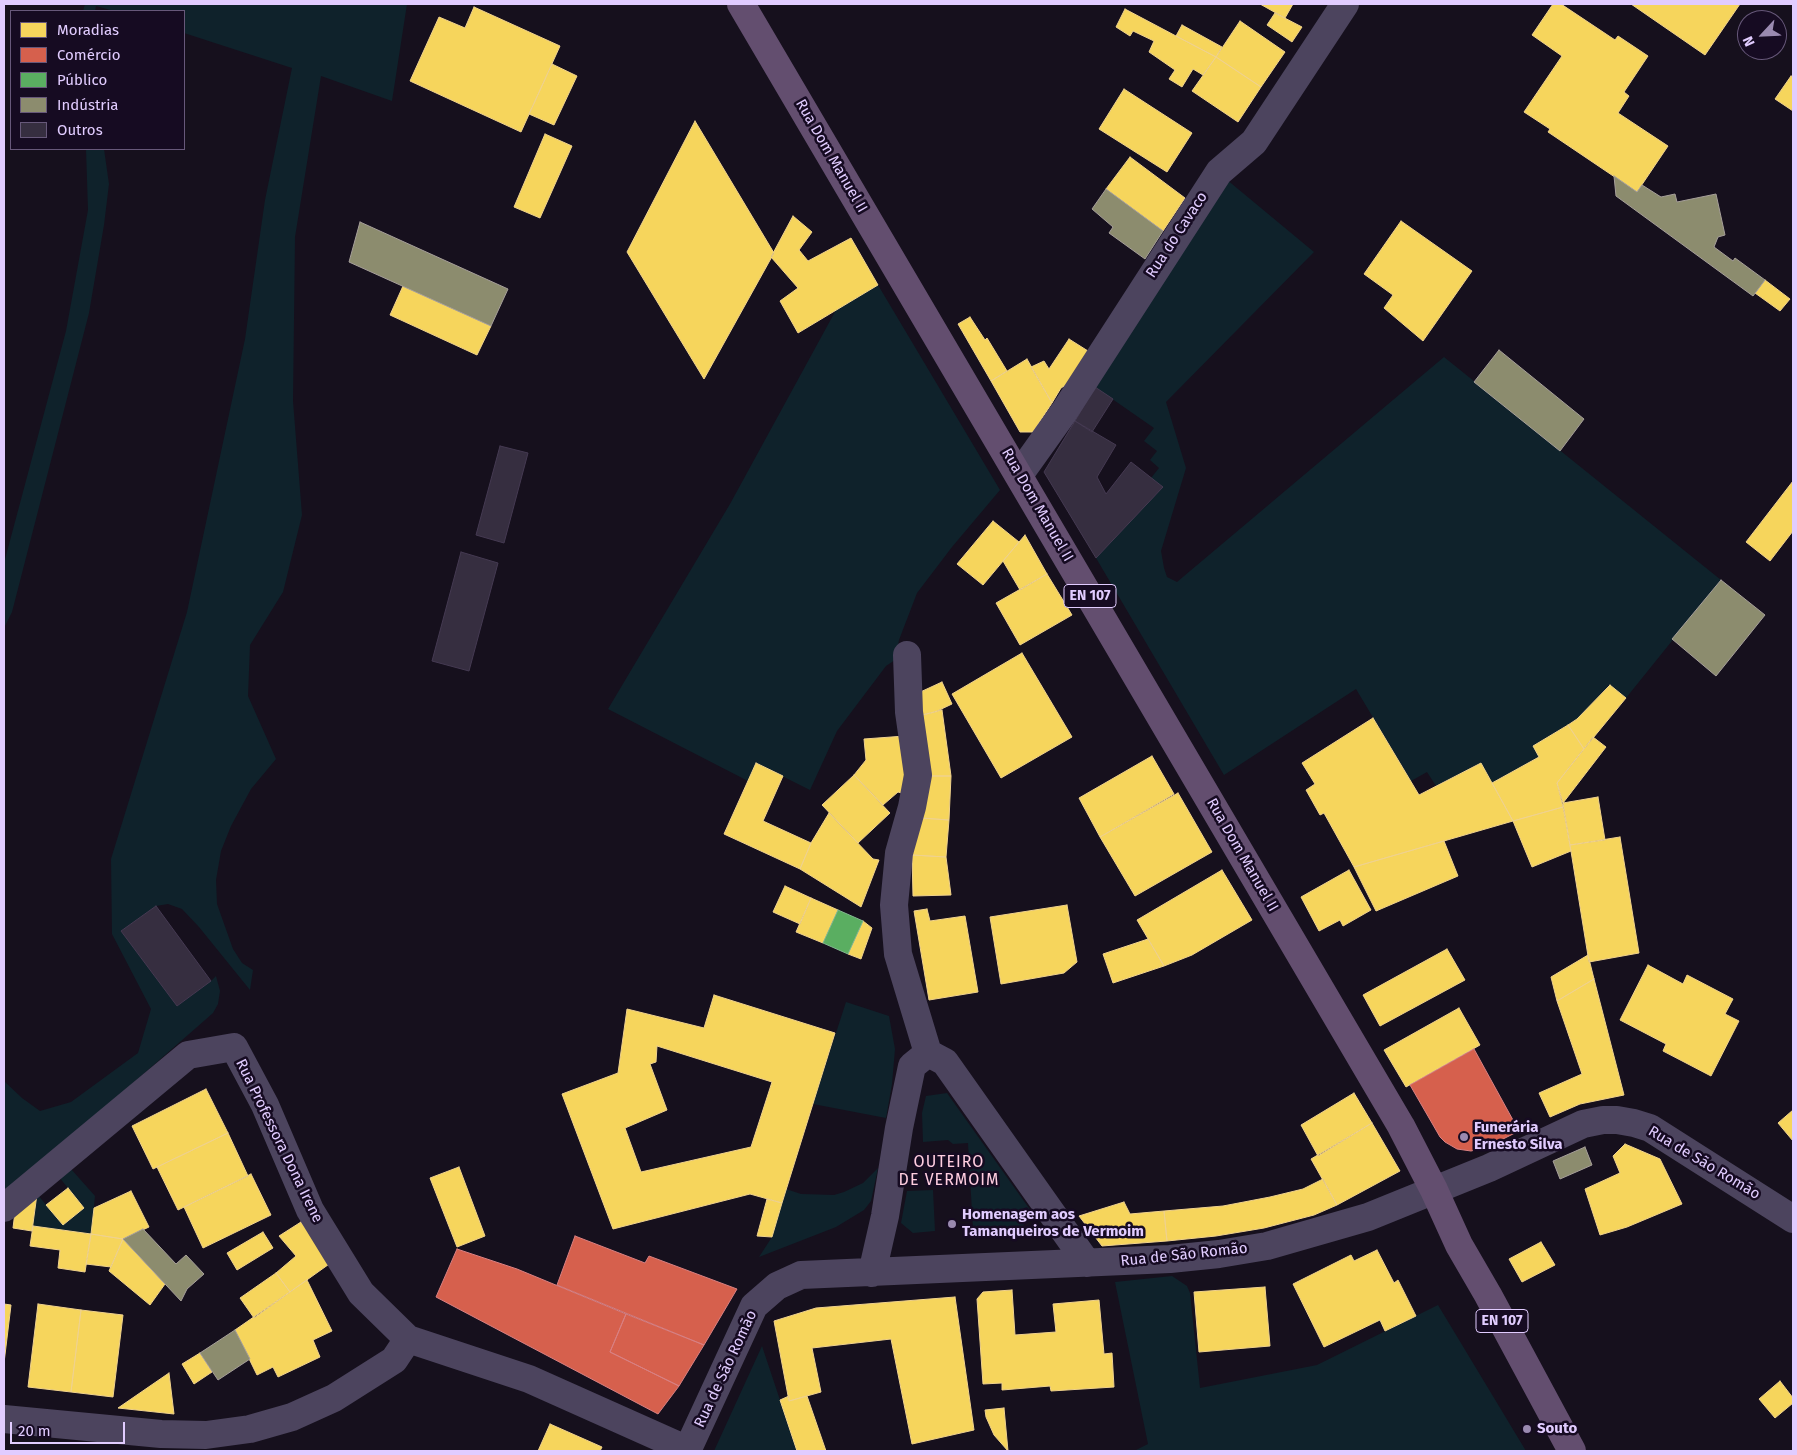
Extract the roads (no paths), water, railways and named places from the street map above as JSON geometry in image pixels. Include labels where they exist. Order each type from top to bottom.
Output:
[{"type":"main road","name":"Rua Dom Manuel II","points":[[742,4],[1401,1126],[1434,1190]]},
{"type":"main road","name":"EN 107","points":[[1434,1190],[1459,1245],[1572,1451]]},
{"type":"street","name":"Rua do Cavaco","points":[[1019,475],[1064,412],[1219,172],[1254,142],[1345,4]]},
{"type":"street","points":[[908,655],[909,712],[918,775],[912,807],[899,853],[894,905],[898,954],[928,1053],[945,1062],[1087,1263]]},
{"type":"street","name":"Rua Professora Dona Irene","points":[[4,1208],[188,1055],[234,1047],[265,1105],[310,1210],[361,1293],[408,1339],[529,1379],[688,1450]]},
{"type":"street","points":[[872,1272],[885,1216],[899,1128],[912,1066],[928,1053]]},
{"type":"street","name":"Rua de São Romão","points":[[688,1450],[754,1306],[777,1286],[801,1275],[1087,1263],[1199,1256],[1267,1246],[1368,1218],[1489,1168],[1584,1124],[1603,1120],[1634,1123],[1656,1132],[1793,1219]]},
{"type":"street","points":[[4,1419],[162,1434],[206,1435],[250,1429],[292,1416],[334,1398],[394,1360],[408,1339]]},
{"type":"place","name":"Funerária Ernesto Silva","points":[[1464,1137]]},
{"type":"place","name":"Homenagem aos Tamanqueiros de Vermoim","points":[[952,1224]]},
{"type":"place","name":"Souto","points":[[1527,1429]]},
{"type":"district","name":"OUTEIRO DE VERMOIM","points":[[949,1172]]}]
